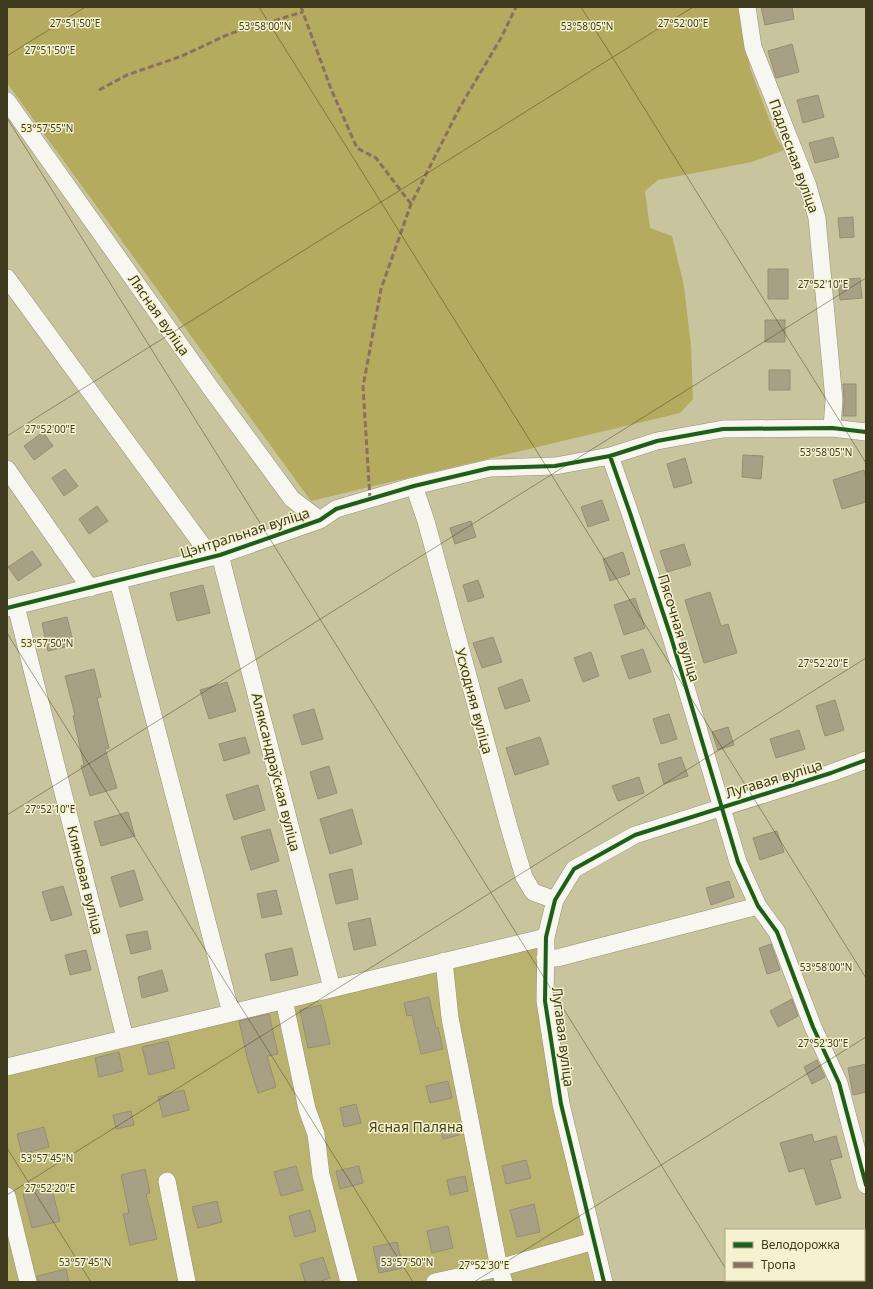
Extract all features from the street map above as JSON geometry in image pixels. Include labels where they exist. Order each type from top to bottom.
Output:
[{"type":"street","name":"Падлесная вуліца","points":[[747,7],[753,47],[808,186],[817,218],[834,400],[832,428]]},
{"type":"street","name":"Лясная вуліца","points":[[7,102],[212,390],[292,499],[320,520]]},
{"type":"street","points":[[7,278],[216,556]]},
{"type":"street","name":"Цэнтральная вуліца","points":[[11,607],[216,556],[320,520],[336,509],[414,486],[490,468],[555,466],[610,456],[657,441],[723,429],[832,428],[866,432]]},
{"type":"street","name":"Пясочная вуліца","points":[[610,456],[671,637],[738,862],[758,906],[777,932],[813,1027],[839,1083],[866,1185]]},
{"type":"street","points":[[7,468],[90,588]]},
{"type":"street","name":"Усходняя вуліца","points":[[414,486],[426,521],[507,820],[524,877],[533,892],[555,900]]},
{"type":"street","name":"Аляксандраўская вуліца","points":[[216,556],[332,988]]},
{"type":"street","points":[[118,581],[231,1013]]},
{"type":"street","name":"Кляновая вуліца","points":[[11,607],[125,1038]]},
{"type":"street","name":"Лугавая вуліца","points":[[604,1282],[561,1104],[545,1001],[546,937],[555,900],[574,869],[635,835],[831,773],[866,760]]},
{"type":"street","points":[[545,958],[558,958],[758,906]]},
{"type":"street","points":[[7,1067],[546,937]]},
{"type":"street","points":[[444,961],[450,1018],[502,1275]]},
{"type":"street","points":[[284,1000],[307,1109],[316,1134],[321,1175],[349,1282]]},
{"type":"street","points":[[167,1181],[187,1282]]},
{"type":"street","points":[[7,1196],[28,1282]]},
{"type":"street","points":[[435,1282],[502,1275],[594,1241]]},
{"type":"green space","name":"Ясная Паляна","points":[[546,937],[545,1001],[611,1282],[7,1282],[7,1067]]},
{"type":"shaded area","points":[[7,7],[741,7],[750,68],[775,135],[784,150],[752,162],[658,180],[645,191],[650,228],[672,236],[684,286],[691,347],[693,399],[680,413],[311,501],[7,83]]},
{"type":"building","points":[[761,7],[792,7],[794,19],[765,25]]},
{"type":"building","points":[[792,44],[799,72],[776,78],[768,51]]},
{"type":"building","points":[[818,95],[824,117],[803,123],[797,100]]},
{"type":"building","points":[[833,137],[839,157],[815,163],[809,143]]},
{"type":"building","points":[[853,217],[854,237],[840,238],[838,218]]},
{"type":"building","points":[[768,269],[788,269],[788,299],[768,299]]},
{"type":"building","points":[[860,278],[862,298],[840,300],[838,280]]},
{"type":"building","points":[[765,320],[785,320],[785,342],[765,342]]},
{"type":"building","points":[[769,370],[790,370],[790,390],[769,390]]},
{"type":"building","points":[[843,384],[856,384],[856,416],[843,416]]},
{"type":"building","points":[[43,432],[53,446],[34,460],[24,446]]},
{"type":"building","points":[[743,455],[763,456],[761,479],[742,477]]},
{"type":"building","points":[[685,458],[692,483],[674,488],[667,464]]},
{"type":"building","points":[[65,469],[78,486],[64,496],[52,478]]},
{"type":"building","points":[[864,470],[866,478],[866,502],[842,509],[833,480]]},
{"type":"building","points":[[602,500],[609,520],[588,527],[581,507]]},
{"type":"building","points":[[97,506],[108,521],[89,534],[79,519]]},
{"type":"building","points":[[471,521],[476,537],[455,544],[450,528]]},
{"type":"building","points":[[684,544],[691,565],[667,572],[660,551]]},
{"type":"building","points":[[32,551],[42,565],[18,581],[8,567]]},
{"type":"building","points":[[623,552],[630,574],[610,581],[603,559]]},
{"type":"building","points":[[478,580],[484,597],[468,602],[463,585]]},
{"type":"building","points":[[203,585],[210,613],[177,621],[170,593]]},
{"type":"building","points":[[710,592],[721,626],[728,624],[737,653],[704,663],[685,600]]},
{"type":"building","points":[[635,598],[645,628],[624,635],[614,605]]},
{"type":"building","points":[[67,617],[74,645],[48,651],[42,623]]},
{"type":"building","points":[[493,637],[502,662],[482,668],[473,643]]},
{"type":"building","points":[[643,649],[651,672],[629,679],[621,656]]},
{"type":"building","points":[[591,652],[599,676],[583,682],[574,658]]},
{"type":"building","points":[[94,669],[101,697],[97,698],[109,748],[105,749],[117,788],[90,796],[81,766],[84,765],[73,716],[75,715],[65,676]]},
{"type":"building","points":[[522,679],[530,701],[505,709],[498,688]]},
{"type":"building","points":[[227,682],[236,711],[209,719],[200,690]]},
{"type":"building","points":[[835,700],[844,730],[825,736],[816,706]]},
{"type":"building","points":[[314,709],[323,739],[302,745],[293,715]]},
{"type":"building","points":[[669,714],[677,739],[661,744],[653,719]]},
{"type":"building","points":[[728,727],[734,745],[718,750],[712,732]]},
{"type":"building","points":[[799,730],[805,749],[776,758],[770,739]]},
{"type":"building","points":[[245,737],[250,753],[224,761],[219,744]]},
{"type":"building","points":[[540,737],[549,764],[515,775],[506,748]]},
{"type":"building","points":[[681,757],[688,776],[664,784],[658,764]]},
{"type":"building","points":[[329,766],[337,793],[318,799],[310,772]]},
{"type":"building","points":[[639,777],[644,793],[618,801],[612,786]]},
{"type":"building","points":[[258,785],[265,810],[234,820],[226,795]]},
{"type":"building","points":[[352,809],[362,844],[330,854],[320,819]]},
{"type":"building","points":[[128,812],[135,836],[101,846],[94,822]]},
{"type":"building","points":[[270,829],[279,861],[251,870],[241,837]]},
{"type":"building","points":[[777,831],[784,852],[760,860],[753,838]]},
{"type":"building","points":[[352,869],[358,899],[336,904],[329,874]]},
{"type":"building","points":[[134,870],[143,900],[120,907],[111,877]]},
{"type":"building","points":[[729,881],[734,897],[711,905],[706,888]]},
{"type":"building","points":[[63,886],[72,915],[51,921],[42,892]]},
{"type":"building","points":[[276,890],[282,914],[262,918],[257,894]]},
{"type":"building","points":[[370,918],[376,945],[354,950],[348,923]]},
{"type":"building","points":[[147,931],[151,949],[131,954],[126,935]]},
{"type":"building","points":[[771,944],[780,970],[767,974],[759,948]]},
{"type":"building","points":[[292,948],[298,975],[271,981],[265,954]]},
{"type":"building","points":[[86,950],[91,970],[70,975],[65,955]]},
{"type":"building","points":[[162,970],[168,991],[142,998],[138,977]]},
{"type":"building","points":[[429,997],[436,1028],[438,1027],[443,1049],[421,1054],[412,1015],[407,1016],[404,1003]]},
{"type":"building","points":[[792,999],[798,1016],[778,1027],[770,1011]]},
{"type":"building","points":[[321,1005],[330,1044],[308,1048],[300,1010]]},
{"type":"building","points":[[269,1014],[278,1054],[267,1056],[276,1087],[258,1093],[248,1061],[239,1021]]},
{"type":"building","points":[[168,1041],[175,1068],[149,1075],[142,1047]]},
{"type":"building","points":[[119,1052],[123,1071],[99,1077],[95,1058]]},
{"type":"building","points":[[817,1060],[825,1077],[812,1084],[804,1067]]},
{"type":"building","points":[[866,1064],[866,1092],[853,1095],[848,1068]]},
{"type":"building","points":[[448,1081],[452,1098],[430,1103],[426,1086]]},
{"type":"building","points":[[184,1090],[189,1110],[163,1117],[158,1097]]},
{"type":"building","points":[[356,1104],[361,1123],[344,1127],[340,1108]]},
{"type":"building","points":[[131,1111],[134,1125],[116,1129],[113,1115]]},
{"type":"building","points":[[456,1123],[459,1135],[443,1139],[440,1127]]},
{"type":"building","points":[[44,1127],[49,1147],[22,1154],[17,1134]]},
{"type":"building","points":[[812,1134],[814,1142],[836,1136],[842,1157],[830,1160],[841,1198],[816,1205],[804,1168],[789,1172],[780,1143]]},
{"type":"building","points":[[526,1160],[531,1178],[506,1184],[502,1166]]},
{"type":"building","points":[[296,1166],[303,1190],[281,1196],[274,1172]]},
{"type":"building","points":[[359,1166],[363,1183],[340,1189],[336,1171]]},
{"type":"building","points":[[145,1169],[150,1193],[146,1194],[157,1239],[130,1245],[123,1214],[129,1213],[121,1175]]},
{"type":"building","points":[[465,1176],[468,1191],[450,1195],[447,1180]]},
{"type":"building","points":[[51,1186],[60,1221],[32,1228],[23,1194]]},
{"type":"building","points":[[217,1201],[222,1222],[198,1228],[192,1207]]},
{"type":"building","points":[[534,1204],[540,1232],[517,1237],[510,1210]]},
{"type":"building","points":[[310,1210],[316,1231],[295,1237],[289,1216]]},
{"type":"building","points":[[448,1226],[453,1248],[432,1253],[427,1231]]},
{"type":"building","points":[[397,1242],[403,1268],[379,1273],[373,1247]]},
{"type":"building","points":[[323,1257],[330,1278],[318,1282],[305,1282],[300,1264]]},
{"type":"building","points":[[66,1269],[69,1282],[38,1282],[37,1276]]},
{"type":"marked path","points":[[301,7],[331,89],[357,148],[376,158],[411,204]]},
{"type":"marked path","points":[[370,499],[363,387],[381,289],[411,204],[460,107],[501,38],[516,7]]},
{"type":"marked path","points":[[99,90],[127,75],[182,56],[229,34],[303,12]]},
{"type":"cycle path","points":[[7,608],[220,555],[320,520],[336,509],[414,486],[490,468],[555,466],[610,456],[657,441],[723,429],[832,428],[866,432]]},
{"type":"cycle path","points":[[610,456],[671,637],[738,862],[758,906],[777,932],[813,1027],[839,1083],[866,1185]]},
{"type":"cycle path","points":[[604,1282],[561,1104],[545,1001],[546,937],[555,900],[574,869],[635,835],[831,773],[866,760]]}]
